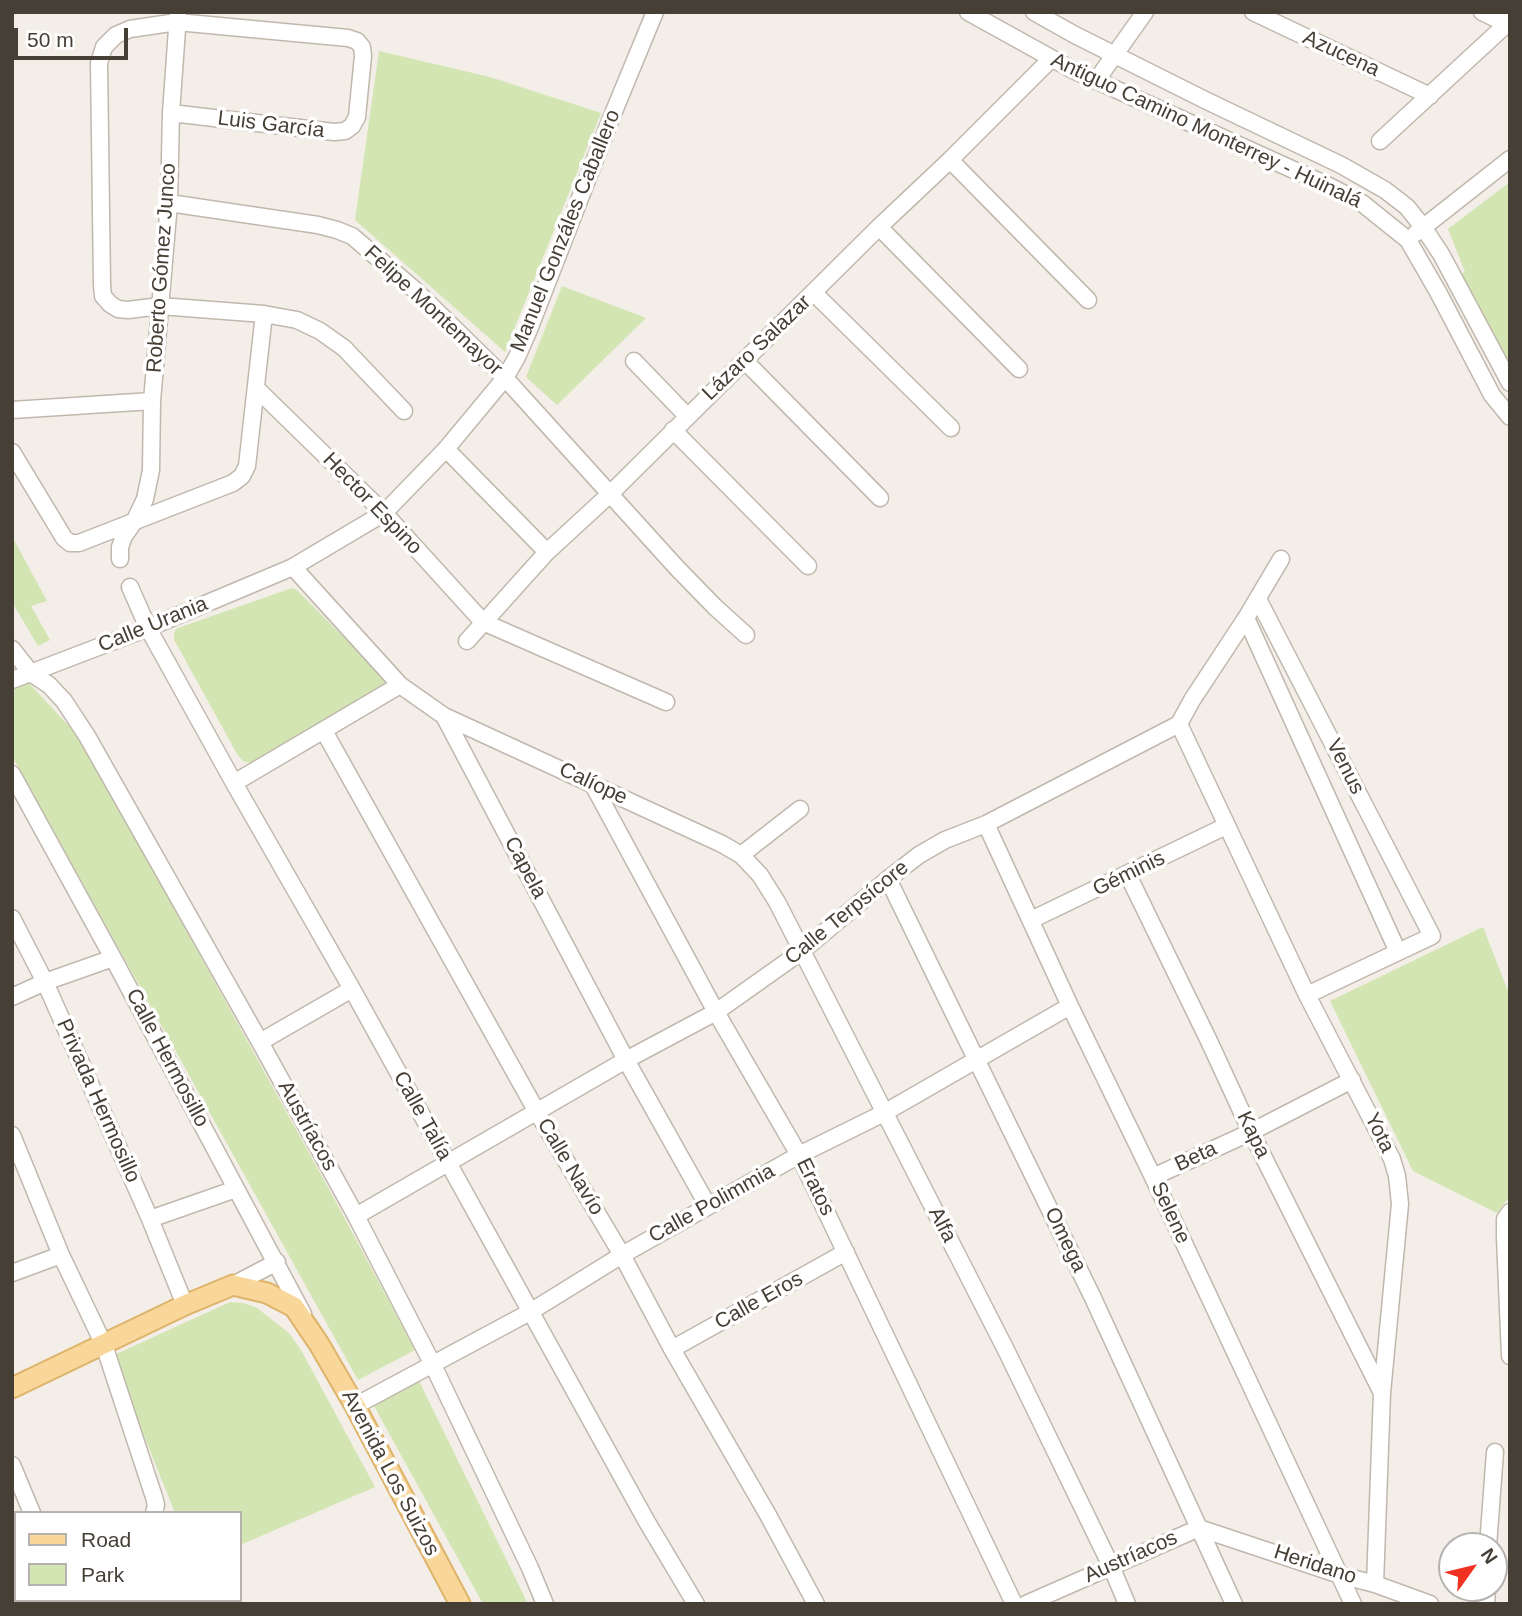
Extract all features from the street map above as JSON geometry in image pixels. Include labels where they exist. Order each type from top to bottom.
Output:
[{"type":"main road","points":[[12,1388],[185,1305],[233,1285]]},
{"type":"main road","name":"Avenida Los Suizos","points":[[233,1285],[267,1293],[294,1307],[355,1406],[458,1603]]},
{"type":"street","name":"Manuel Gonzáles Caballero","points":[[293,567],[384,513],[446,449],[505,378],[528,332],[654,12]]},
{"type":"street","name":"Antiguo Camino Monterrey - Huinalá","points":[[968,12],[1096,81],[1362,203],[1408,240],[1492,395],[1510,417]]},
{"type":"street","name":"Antiguo Camino Monterrey - Huinalá","points":[[1034,12],[1205,100],[1342,165],[1385,190],[1407,207],[1441,254],[1510,383]]},
{"type":"street","points":[[1096,81],[1145,12]]},
{"type":"street","name":"Azucena","points":[[1253,12],[1430,96]]},
{"type":"street","points":[[1380,141],[1508,23],[1482,12]]},
{"type":"street","points":[[177,17],[116,35],[104,47],[99,63],[103,296],[118,309],[160,306],[264,314],[297,320],[320,331],[344,348],[404,411]]},
{"type":"street","name":"Roberto Gómez Junco","points":[[120,559],[120,547],[145,499],[151,470],[152,401],[169,203],[177,17]]},
{"type":"street","name":"Luis García","points":[[171,113],[334,132],[345,131],[357,117],[363,57],[362,47],[348,38],[177,17]]},
{"type":"street","name":"Lázaro Salazar","points":[[467,641],[547,552],[610,494],[1051,58]]},
{"type":"street","points":[[1408,240],[1510,159]]},
{"type":"street","points":[[950,160],[1088,300]]},
{"type":"street","points":[[1329,186],[1342,179],[1342,165]]},
{"type":"street","name":"Felipe Montemayor","points":[[169,203],[318,225],[352,236],[415,290],[505,378],[677,568],[746,635]]},
{"type":"street","points":[[879,227],[1019,369]]},
{"type":"street","points":[[814,293],[951,428]]},
{"type":"street","points":[[12,452],[64,538],[70,543],[79,543],[233,483],[242,476],[247,466],[264,314]]},
{"type":"street","points":[[634,361],[687,416]]},
{"type":"street","points":[[745,361],[880,498]]},
{"type":"street","name":"Hector Espino","points":[[257,389],[384,513],[483,622]]},
{"type":"street","points":[[12,410],[152,401]]},
{"type":"street","points":[[673,430],[808,566]]},
{"type":"street","points":[[446,449],[547,552]]},
{"type":"street","points":[[1178,724],[1281,559]]},
{"type":"street","name":"Calle Urania","points":[[12,680],[148,628],[293,567]]},
{"type":"street","name":"Capela","points":[[293,567],[400,685],[444,716],[626,1060],[708,1206]]},
{"type":"street","name":"Calle Talía","points":[[130,587],[148,628],[234,783],[352,989],[647,1522],[696,1604]]},
{"type":"street","name":"Venus","points":[[1246,618],[1398,951],[1432,936],[1258,599]]},
{"type":"street","points":[[483,622],[666,702]]},
{"type":"street","points":[[12,649],[31,673]]},
{"type":"street","name":"Austríacos","points":[[31,673],[64,701],[87,736],[260,1042],[356,1216],[433,1365],[545,1604]]},
{"type":"street","points":[[234,783],[400,685]]},
{"type":"street","name":"Calíope","points":[[444,716],[698,832],[741,855]]},
{"type":"street","name":"Calle Terpsícore","points":[[356,1216],[626,1060],[716,1012],[802,951],[919,855],[945,840],[986,824],[1178,724]]},
{"type":"street","name":"Yota","points":[[1178,724],[1307,995],[1392,1160],[1397,1176],[1400,1204],[1382,1393],[1375,1584]]},
{"type":"street","name":"Calle Navío","points":[[324,731],[537,1112],[622,1255],[816,1604]]},
{"type":"street","name":"Calle Hermosillo","points":[[14,783],[113,958],[319,1344]]},
{"type":"street","name":"Eratos","points":[[592,783],[716,1012],[799,1155],[1014,1604]]},
{"type":"street","points":[[741,855],[800,809]]},
{"type":"street","name":"Selene","points":[[986,824],[1353,1604]]},
{"type":"street","name":"Géminis","points":[[1031,919],[1226,827]]},
{"type":"street","name":"Alfa","points":[[741,855],[760,875],[777,902],[1006,1350],[1127,1604]]},
{"type":"street","name":"Kapa","points":[[1128,874],[1251,1132],[1382,1393]]},
{"type":"street","name":"Omega","points":[[888,879],[1093,1298],[1234,1604]]},
{"type":"street","name":"Privada Hermosillo","points":[[12,918],[45,982],[185,1305]]},
{"type":"street","points":[[1307,995],[1398,951]]},
{"type":"street","points":[[12,997],[45,982],[113,958]]},
{"type":"street","points":[[260,1042],[352,989]]},
{"type":"street","name":"Calle Polimmia","points":[[355,1406],[530,1312],[708,1206],[799,1155],[884,1113],[1070,1006]]},
{"type":"street","name":"Beta","points":[[1153,1177],[1251,1132],[1352,1080]]},
{"type":"street","points":[[12,1135],[61,1255],[104,1345],[155,1497],[154,1511]]},
{"type":"street","points":[[150,1219],[236,1189]]},
{"type":"street","points":[[1510,1212],[1505,1219],[1504,1238],[1510,1356]]},
{"type":"street","name":"Calle Eros","points":[[672,1349],[846,1252]]},
{"type":"street","points":[[12,1273],[61,1255]]},
{"type":"street","points":[[233,1285],[277,1262]]},
{"type":"street","points":[[1489,1532],[1495,1452]]},
{"type":"street","points":[[12,1465],[32,1511]]},
{"type":"street","name":"Austríacos","points":[[1026,1604],[1199,1528]]},
{"type":"street","name":"Heridano","points":[[1199,1528],[1430,1604]]},
{"type":"green space","points":[[379,51],[490,77],[601,113],[505,352],[355,220]]},
{"type":"green space","points":[[1510,182],[1510,388],[1451,278],[1465,272],[1448,229]]},
{"type":"green space","points":[[562,286],[646,318],[557,405],[526,377]]},
{"type":"green space","points":[[12,536],[47,601],[31,606],[50,640],[38,646],[12,602]]},
{"type":"green space","points":[[292,588],[382,676],[384,682],[382,689],[257,760],[251,763],[243,761],[174,640],[174,634],[176,629],[181,627]]},
{"type":"green space","points":[[28,682],[80,738],[415,1350],[358,1380],[12,756],[12,688]]},
{"type":"green space","points":[[1483,927],[1510,996],[1510,1196],[1497,1213],[1413,1171],[1330,1001]]},
{"type":"green space","points":[[230,1302],[257,1308],[289,1333],[301,1350],[375,1487],[242,1544],[242,1511],[174,1511],[112,1356]]},
{"type":"green space","points":[[419,1381],[528,1604],[483,1604],[374,1406]]}]
